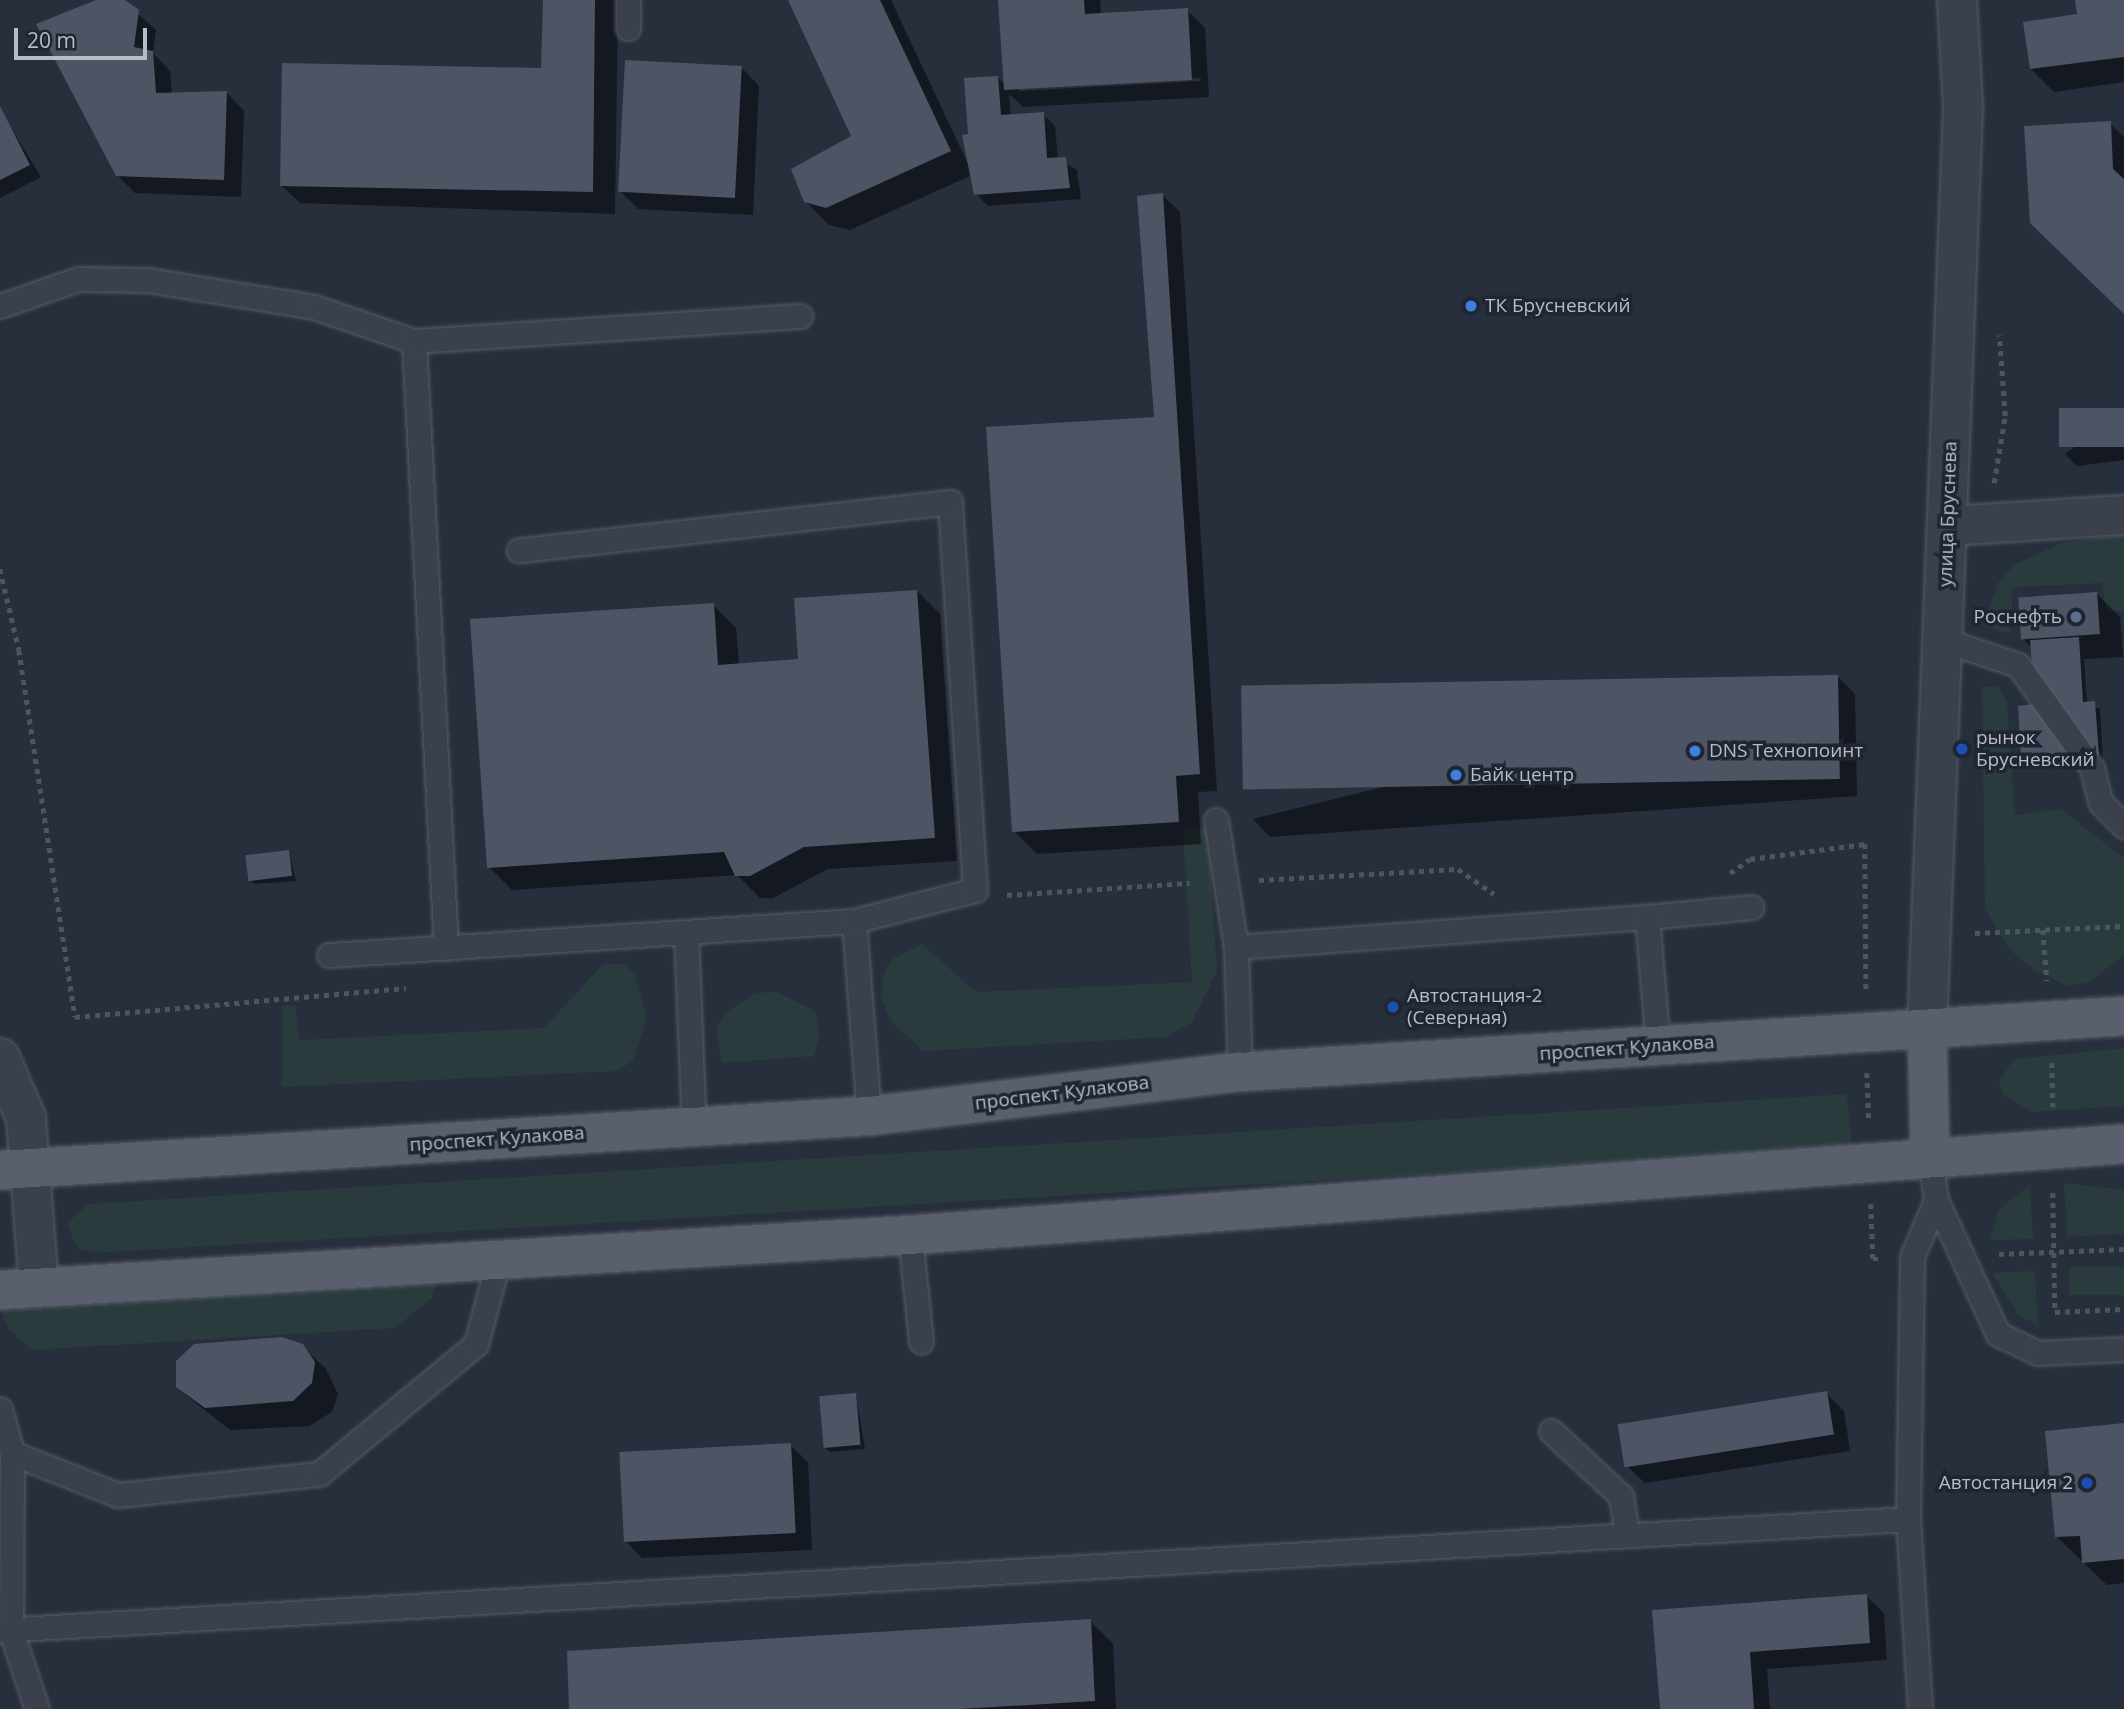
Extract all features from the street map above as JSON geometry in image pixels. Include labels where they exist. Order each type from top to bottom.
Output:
[{"type":"main road","name":"проспект Кулакова","points":[[16,1170],[869,1116],[1240,1072],[2124,1016]]},
{"type":"main road","points":[[1927,1029],[1930,1156]]},
{"type":"main road","points":[[0,1290],[911,1235],[1930,1156],[2124,1144]]},
{"type":"street","name":"улица Бруснева","points":[[1927,1029],[1963,107],[1957,0]]},
{"type":"street","points":[[1948,526],[2124,515]]},
{"type":"street","points":[[0,1058],[26,1118],[16,1170],[39,1288]]},
{"type":"lane","points":[[628,0],[628,28]]},
{"type":"lane","points":[[0,306],[78,279],[148,280],[314,307],[414,341],[800,316]]},
{"type":"lane","points":[[414,341],[446,948]]},
{"type":"lane","points":[[329,955],[853,921],[975,890],[950,502],[519,550]]},
{"type":"lane","points":[[1943,640],[2018,664],[2092,768],[2101,803],[2124,826]]},
{"type":"lane","points":[[1216,820],[1236,947],[1240,1072]]},
{"type":"lane","points":[[1236,947],[1752,907]]},
{"type":"lane","points":[[1647,917],[1658,1046]]},
{"type":"lane","points":[[853,921],[869,1116]]},
{"type":"lane","points":[[686,932],[694,1127]]},
{"type":"lane","points":[[1930,1156],[1936,1200],[1998,1334],[2038,1353],[2124,1349]]},
{"type":"lane","points":[[1920,1709],[1908,1519],[1912,1257],[1936,1200]]},
{"type":"lane","points":[[911,1235],[921,1340]]},
{"type":"lane","points":[[12,1453],[118,1495],[319,1474],[476,1344],[498,1262]]},
{"type":"lane","points":[[0,1409],[12,1453],[5,1631],[37,1709]]},
{"type":"lane","points":[[1551,1431],[1620,1496],[1627,1534]]},
{"type":"lane","points":[[5,1631],[1908,1519]]},
{"type":"path","points":[[0,569],[19,650],[75,1017]]},
{"type":"path","points":[[1865,844],[1866,1003]]},
{"type":"path","points":[[1976,937],[2124,926]]},
{"type":"path","points":[[1867,1070],[1869,1128]]},
{"type":"path","points":[[1871,1204],[1873,1259]]},
{"type":"path","points":[[2055,1312],[2124,1309]]},
{"type":"shaded area","points":[[2124,534],[2124,611],[2106,611],[2102,583],[2013,587],[2010,634],[1983,626],[1998,583],[2014,565],[2062,543]]},
{"type":"shaded area","points":[[1998,686],[2007,701],[2015,815],[2061,809],[2124,858],[2124,955],[2089,982],[2068,986],[2034,970],[2009,949],[1985,909],[1982,687]]},
{"type":"shaded area","points":[[1208,827],[1217,971],[1192,1022],[1167,1037],[923,1051],[890,1020],[881,998],[884,973],[892,959],[922,944],[976,992],[1192,982],[1183,829]]},
{"type":"shaded area","points":[[603,964],[623,964],[635,974],[647,1019],[633,1060],[618,1071],[282,1087],[282,1006],[295,1005],[299,1040],[544,1028]]},
{"type":"shaded area","points":[[777,992],[815,1011],[820,1037],[814,1056],[722,1063],[716,1029],[725,1013],[755,993]]},
{"type":"shaded area","points":[[2124,1048],[2124,1106],[2032,1112],[2003,1095],[1999,1081],[2014,1059]]},
{"type":"shaded area","points":[[1847,1094],[1852,1149],[93,1253],[77,1248],[67,1223],[88,1204]]},
{"type":"shaded area","points":[[2064,1183],[2124,1190],[2124,1234],[2067,1237]]},
{"type":"shaded area","points":[[2030,1185],[2033,1239],[1990,1240],[1998,1210]]},
{"type":"shaded area","points":[[2069,1267],[2124,1267],[2124,1295],[2069,1295]]},
{"type":"shaded area","points":[[2035,1271],[2038,1325],[2019,1316],[1992,1273]]},
{"type":"shaded area","points":[[437,1282],[432,1298],[395,1328],[32,1350],[8,1329],[1,1310]]},
{"type":"building","points":[[96,0],[125,0],[139,10],[134,47],[153,51],[156,93],[227,91],[224,180],[116,176],[36,24]]},
{"type":"building","points":[[543,0],[595,0],[593,192],[280,186],[282,63],[541,68]]},
{"type":"building","points":[[788,0],[880,0],[951,151],[826,208],[804,202],[791,169],[851,136]]},
{"type":"building","points":[[998,0],[1084,0],[1085,14],[1188,8],[1192,80],[1004,90]]},
{"type":"building","points":[[2075,0],[2124,0],[2124,57],[2030,69],[2023,22],[2077,14]]},
{"type":"building","points":[[625,60],[742,66],[735,198],[618,192]]},
{"type":"building","points":[[998,76],[1001,115],[1044,112],[1047,158],[1066,157],[1070,188],[974,195],[962,135],[968,134],[964,78]]},
{"type":"building","points":[[0,106],[30,165],[0,180]]},
{"type":"building","points":[[2111,121],[2113,169],[2124,179],[2124,314],[2030,223],[2024,126]]},
{"type":"building","points":[[1163,193],[1200,774],[1176,776],[1179,822],[1012,832],[986,427],[1154,417],[1137,196]]},
{"type":"building","points":[[2059,408],[2124,408],[2124,447],[2059,447]]},
{"type":"building","points":[[917,590],[935,838],[804,847],[750,876],[735,876],[724,852],[487,868],[470,619],[714,603],[718,665],[798,659],[794,598]]},
{"type":"building","points":[[2097,592],[2100,634],[2021,639],[2018,598]]},
{"type":"building","points":[[2079,637],[2083,702],[2095,701],[2099,755],[2021,759],[2018,706],[2035,704],[2030,640]]},
{"type":"building","points":[[1838,675],[1840,779],[1243,789],[1241,685]]},
{"type":"building","points":[[289,850],[292,876],[248,881],[245,855]]},
{"type":"building","points":[[282,1337],[303,1344],[315,1362],[312,1383],[293,1401],[205,1408],[176,1387],[176,1361],[194,1344]]},
{"type":"building","points":[[1827,1391],[1834,1434],[1624,1468],[1618,1424]]},
{"type":"building","points":[[856,1393],[861,1445],[824,1448],[819,1396]]},
{"type":"building","name":"Автостанция 2","points":[[2124,1423],[2124,1559],[2082,1563],[2080,1536],[2055,1537],[2045,1431]]},
{"type":"building","points":[[791,1443],[796,1533],[624,1542],[619,1452]]},
{"type":"building","points":[[1867,1594],[1870,1643],[1750,1652],[1754,1709],[1660,1709],[1652,1610]]},
{"type":"building","points":[[1091,1619],[1095,1701],[959,1709],[569,1709],[567,1651]]},
{"type":"place","name":"ТК Брусневский","points":[[1471,306]]},
{"type":"place","name":"Роснефть","points":[[2076,617]]},
{"type":"place","name":"рынок Брусневский","points":[[1962,749]]},
{"type":"place","name":"DNS Технопоинт","points":[[1695,751]]},
{"type":"place","name":"Байк центр","points":[[1456,775]]},
{"type":"place","name":"Автостанция-2 (Северная)","points":[[1393,1007]]},
{"type":"place","name":"Автостанция 2","points":[[2087,1483]]}]
